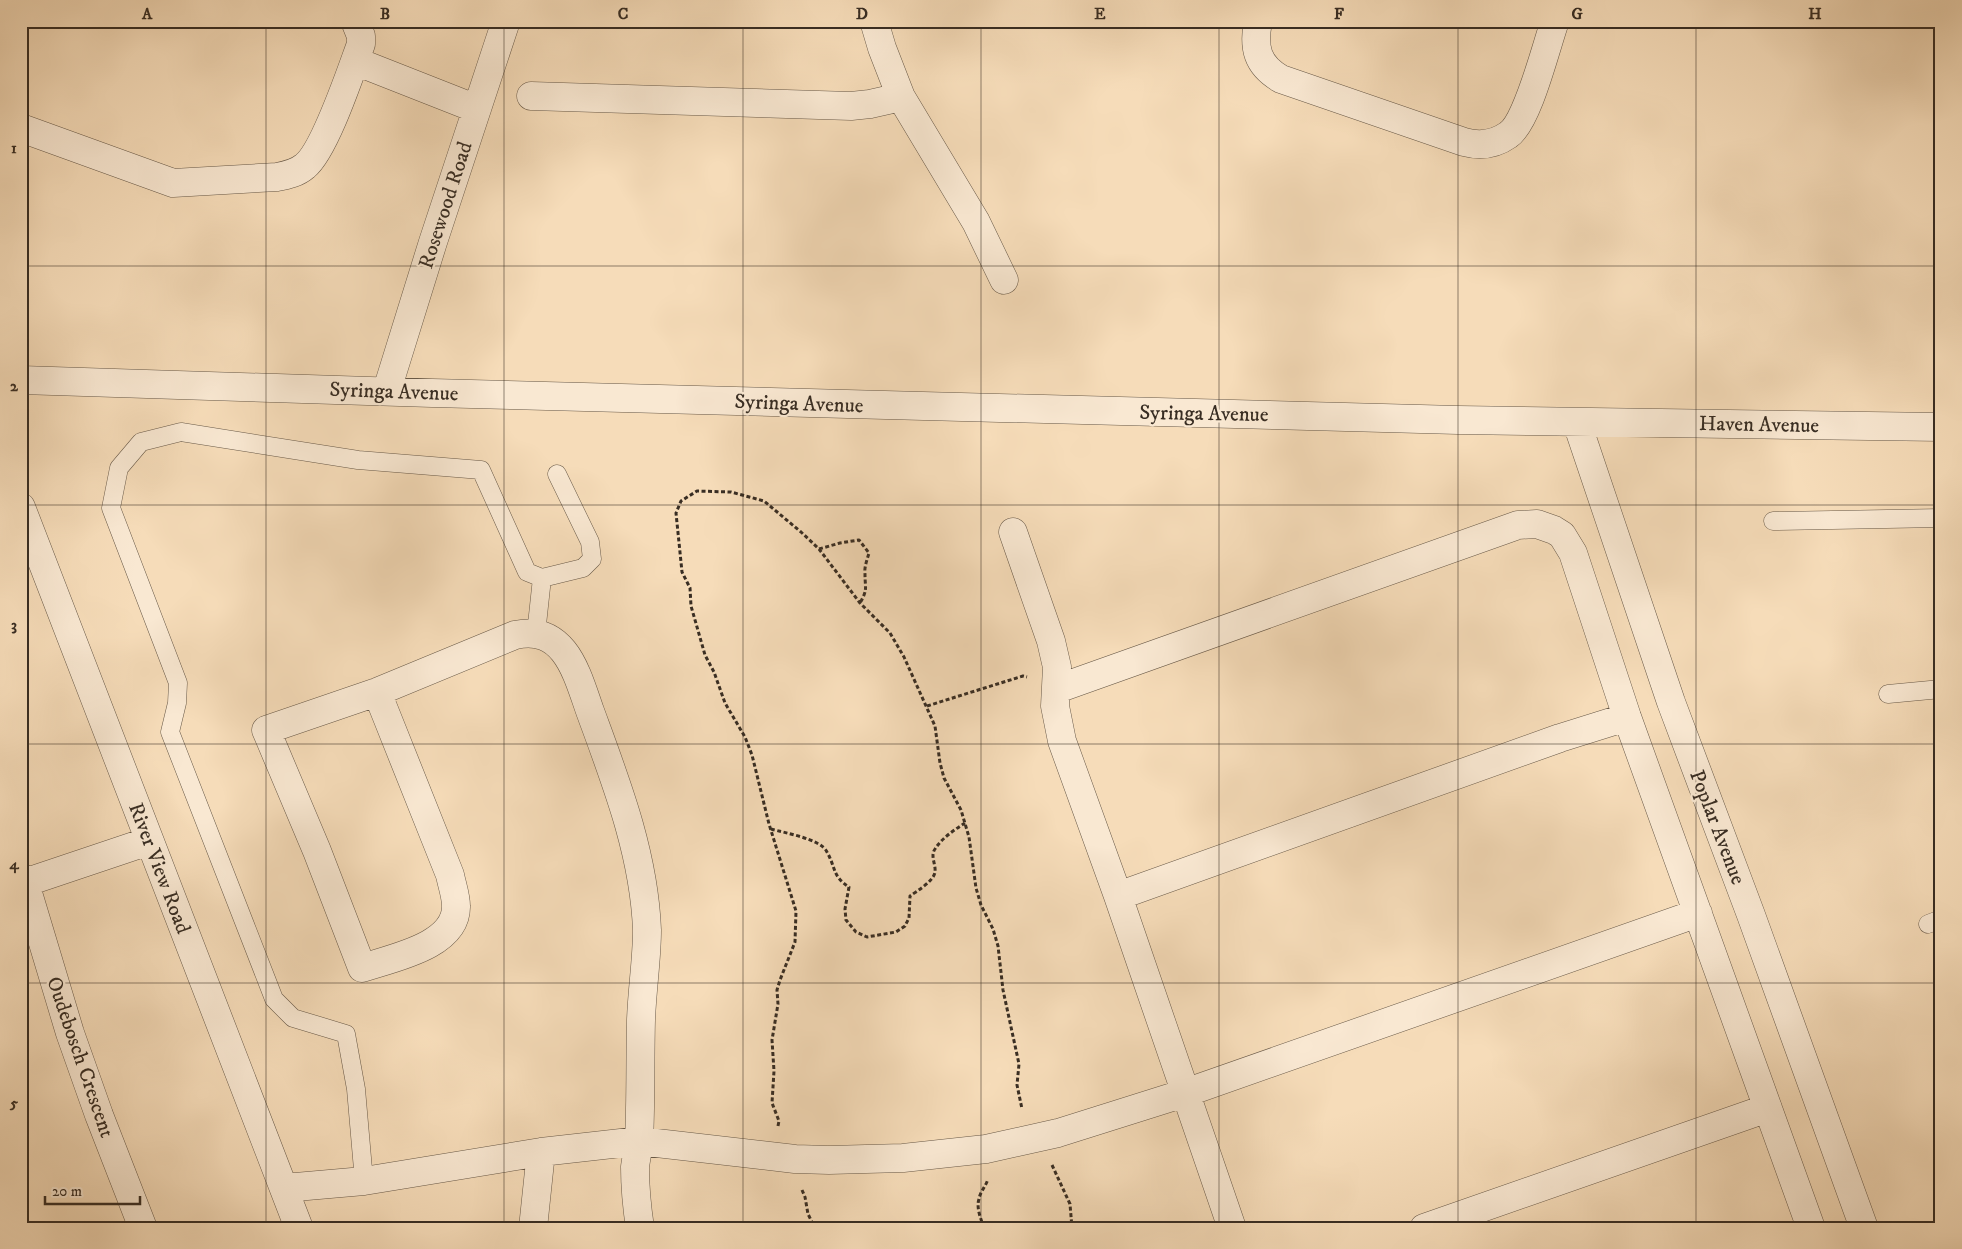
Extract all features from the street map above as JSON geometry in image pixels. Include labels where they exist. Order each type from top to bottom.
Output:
[{"type":"street","points":[[21,128],[173,182],[277,177],[292,174],[305,166],[319,148],[355,61],[361,44],[361,36],[355,21]]},
{"type":"street","name":"Rosewood Road","points":[[387,390],[433,242],[506,21]]},
{"type":"street","points":[[874,21],[882,48],[901,97],[972,214],[1004,280]]},
{"type":"street","points":[[1258,21],[1256,50],[1270,72],[1280,79],[1464,142],[1486,145],[1509,135],[1524,114],[1555,21]]},
{"type":"street","points":[[355,61],[477,109]]},
{"type":"street","points":[[531,96],[842,106],[870,104],[901,97]]},
{"type":"street","name":"Syringa Avenue","points":[[21,380],[1577,423]]},
{"type":"street","name":"Haven Avenue","points":[[1577,423],[1941,427]]},
{"type":"street","name":"Poplar Avenue","points":[[1577,423],[1671,702],[1751,915],[1864,1228]]},
{"type":"street","name":"River View Road","points":[[21,507],[299,1228]]},
{"type":"street","points":[[1057,689],[1518,525],[1537,524],[1554,530],[1562,536],[1574,553],[1627,717],[1811,1228]]},
{"type":"street","points":[[1013,532],[1051,641],[1057,667],[1055,706],[1062,741],[1118,896],[1232,1228]]},
{"type":"street","points":[[377,692],[450,875],[456,907],[454,920],[450,927],[434,943],[362,968],[317,851],[266,730],[377,692],[491,643],[526,632],[548,638],[565,651],[579,680],[616,782],[631,827],[639,865],[647,931],[640,1053],[638,1141],[635,1167],[637,1211],[640,1228]]},
{"type":"street","points":[[1118,896],[1560,738],[1627,717]]},
{"type":"street","name":"Oudebosch Crescent","points":[[143,1228],[99,1115],[70,1033],[22,881],[149,841]]},
{"type":"street","points":[[284,1188],[364,1181],[541,1152],[638,1141],[795,1159],[903,1158],[986,1149],[1058,1133],[1186,1093],[1698,913]]},
{"type":"street","points":[[1424,1228],[1768,1108]]},
{"type":"street","points":[[533,1228],[541,1152]]},
{"type":"lane","points":[[364,1181],[356,1089],[346,1034],[293,1018],[274,999],[170,732],[177,703],[178,682],[111,508],[119,468],[140,442],[181,432],[358,460],[481,470],[527,572],[542,578],[583,568],[592,558],[590,542],[558,474]]},
{"type":"lane","points":[[1773,521],[1941,518]]},
{"type":"lane","points":[[536,634],[542,578]]},
{"type":"lane","points":[[1888,694],[1941,689]]},
{"type":"path","points":[[815,1228],[808,1214],[795,1159],[778,1139],[778,1121],[772,1103],[774,1072],[772,1040],[778,1004],[778,990],[795,942],[796,911],[770,828],[752,754],[745,737],[724,703],[714,672],[705,655],[691,606],[690,588],[682,572],[676,513],[681,501],[697,492],[731,492],[764,501],[819,549],[860,603],[890,633],[904,657],[928,706],[935,726],[944,778],[961,810],[969,838],[976,888],[998,946],[1003,990],[1019,1064],[1017,1085],[1019,1099],[1025,1119],[1039,1137],[1061,1180],[1070,1204],[1072,1228]]},
{"type":"path","points":[[819,549],[859,540],[864,545],[869,553],[864,574],[867,583],[866,593],[860,603]]},
{"type":"path","points":[[928,706],[1023,676],[1037,678],[1057,689]]},
{"type":"path","points":[[770,828],[816,842],[827,851],[835,874],[840,881],[849,887],[845,909],[846,920],[856,932],[867,937],[896,932],[906,926],[909,918],[910,896],[932,878],[935,872],[934,850],[949,834],[965,823]]},
{"type":"path","points":[[984,1228],[979,1214],[979,1198],[986,1187],[993,1165],[986,1149]]}]
